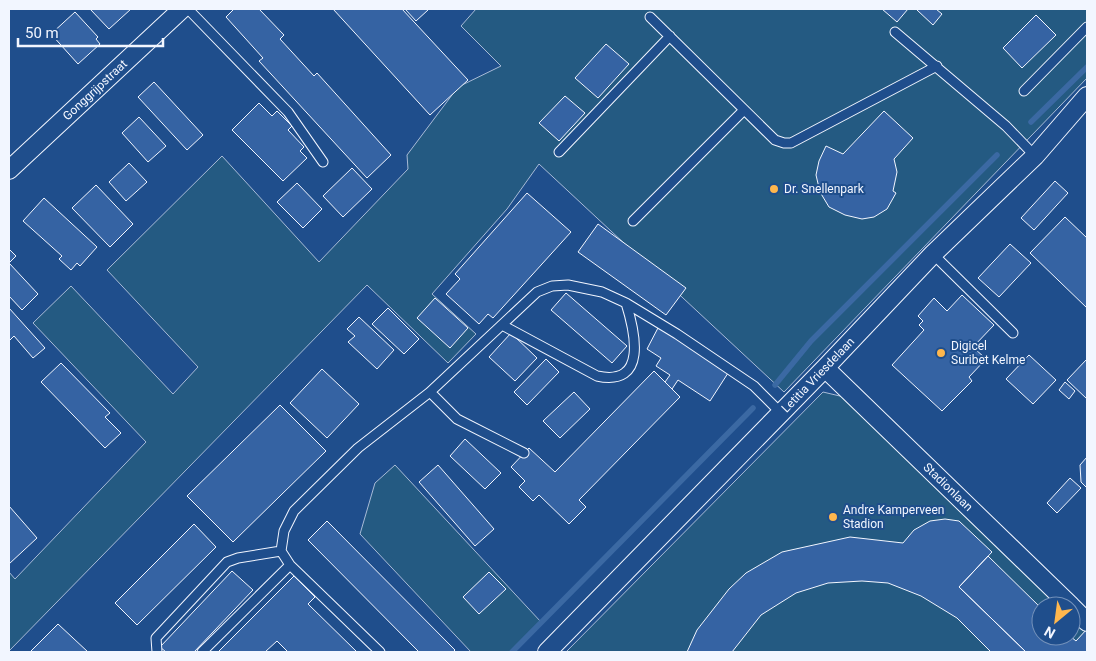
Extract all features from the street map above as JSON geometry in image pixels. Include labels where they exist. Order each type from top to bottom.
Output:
[{"type":"street","name":"Gonggrijpstraat","points":[[9,170],[182,9]]},
{"type":"street","name":"Letitia Vriesdelaan","points":[[547,652],[825,368],[933,254],[1035,156],[1087,96]]},
{"type":"street","name":"Stadionlaan","points":[[825,368],[1061,596]]},
{"type":"lane","points":[[188,9],[288,112],[323,162]]},
{"type":"lane","points":[[650,17],[775,140],[784,143],[791,142],[937,66]]},
{"type":"lane","points":[[1024,91],[1087,27]]},
{"type":"lane","points":[[895,32],[1006,126],[1035,156]]},
{"type":"lane","points":[[559,152],[670,36]]},
{"type":"lane","points":[[633,221],[744,110]]},
{"type":"lane","points":[[933,254],[1013,333]]},
{"type":"lane","points":[[380,652],[290,565],[281,551],[284,532],[294,512],[358,448],[430,392],[537,292],[552,286],[568,285],[602,292],[626,303],[677,334],[754,386],[781,413]]},
{"type":"lane","points":[[502,324],[597,376],[610,379],[627,371],[636,352],[633,326],[626,303]]},
{"type":"lane","points":[[430,392],[458,419],[524,453]]},
{"type":"lane","points":[[157,652],[156,638],[227,562],[238,558],[281,551]]},
{"type":"lane","points":[[202,652],[290,565]]},
{"type":"shaded area","points":[[476,9],[1087,9],[1087,78],[784,392],[539,164],[507,209],[432,294],[476,334],[448,363],[367,285],[9,651],[9,572],[15,579],[146,442],[33,323],[71,286],[173,394],[198,367],[107,270],[222,156],[319,262],[408,169],[407,155],[458,87],[501,66],[461,26]]},
{"type":"shaded area","name":"Andre Kamperveen Stadion","points":[[823,392],[844,397],[983,534],[1057,596],[1031,596],[1031,646],[1081,646],[1081,618],[1087,624],[1087,652],[566,652]]},
{"type":"shaded area","points":[[395,465],[541,622],[512,652],[471,652],[360,534],[375,483]]},
{"type":"building","points":[[90,9],[131,9],[109,29]]},
{"type":"building","points":[[234,9],[259,9],[284,35],[280,39],[314,76],[317,73],[391,155],[367,178],[259,61],[263,58],[226,17]]},
{"type":"building","points":[[333,9],[402,9],[468,80],[430,115]]},
{"type":"building","points":[[405,9],[427,9],[428,10],[416,21]]},
{"type":"building","points":[[882,9],[908,9],[897,22]]},
{"type":"building","points":[[918,9],[936,9],[942,14],[933,25]]},
{"type":"building","points":[[75,12],[98,37],[96,39],[100,44],[78,64],[51,34]]},
{"type":"building","points":[[1036,15],[1056,35],[1022,68],[1003,48]]},
{"type":"building","points":[[606,44],[629,64],[598,98],[575,78]]},
{"type":"building","points":[[154,82],[203,135],[187,150],[138,97]]},
{"type":"building","points":[[565,96],[585,113],[559,141],[539,123]]},
{"type":"building","points":[[259,103],[272,116],[277,111],[292,126],[288,130],[304,147],[300,151],[307,158],[283,181],[232,130]]},
{"type":"building","points":[[884,111],[913,138],[894,159],[897,172],[893,191],[896,193],[887,209],[874,217],[862,219],[845,215],[829,207],[820,192],[816,175],[819,161],[826,146],[843,154]]},
{"type":"building","points":[[139,117],[166,146],[148,162],[122,133]]},
{"type":"building","points":[[129,163],[147,182],[126,201],[109,182]]},
{"type":"building","points":[[352,168],[372,189],[343,217],[323,196]]},
{"type":"building","points":[[1055,181],[1068,193],[1034,230],[1021,218]]},
{"type":"building","points":[[297,183],[322,209],[303,228],[277,202]]},
{"type":"building","points":[[96,185],[133,224],[110,247],[72,208]]},
{"type":"building","points":[[527,193],[571,232],[493,318],[488,314],[479,324],[446,294],[460,279],[455,274]]},
{"type":"building","points":[[44,198],[97,247],[80,266],[77,263],[71,270],[59,259],[62,256],[23,221]]},
{"type":"building","points":[[1065,217],[1087,238],[1087,308],[1030,253]]},
{"type":"building","points":[[598,224],[686,288],[666,315],[578,252]]},
{"type":"building","points":[[1010,244],[1031,263],[999,297],[978,278]]},
{"type":"building","points":[[9,249],[16,256],[9,263]]},
{"type":"building","points":[[9,263],[38,294],[22,310],[9,296]]},
{"type":"building","points":[[566,293],[627,346],[612,363],[551,310]]},
{"type":"building","name":"Digicel Suribet Kelme","points":[[962,295],[994,325],[973,347],[986,359],[969,377],[972,381],[942,411],[892,365],[924,330],[919,325],[923,321],[918,316],[934,298],[947,311]]},
{"type":"building","points":[[435,298],[468,328],[450,348],[417,318]]},
{"type":"building","points":[[9,308],[45,348],[33,358],[14,336],[9,341]]},
{"type":"building","points":[[388,308],[419,339],[404,354],[372,324]]},
{"type":"building","points":[[359,317],[394,350],[377,369],[348,342],[355,336],[347,329]]},
{"type":"building","points":[[659,326],[730,370],[710,401],[678,380],[672,389],[665,382],[670,375],[656,366],[661,358],[647,349]]},
{"type":"building","points":[[511,333],[537,358],[515,381],[489,357]]},
{"type":"building","points":[[1029,355],[1056,380],[1033,404],[1006,379]]},
{"type":"building","points":[[546,359],[559,372],[527,405],[514,392]]},
{"type":"building","points":[[1087,359],[1087,399],[1067,380]]},
{"type":"building","points":[[61,363],[110,413],[105,417],[121,433],[105,448],[41,382]]},
{"type":"building","points":[[322,369],[359,404],[327,438],[290,403]]},
{"type":"building","points":[[654,371],[680,397],[579,500],[586,507],[569,524],[539,495],[533,501],[519,487],[525,481],[511,467],[529,448],[555,472]]},
{"type":"building","points":[[1065,382],[1075,391],[1069,399],[1059,390]]},
{"type":"building","points":[[574,392],[590,409],[560,438],[543,421]]},
{"type":"building","points":[[280,405],[326,451],[233,542],[187,496]]},
{"type":"building","points":[[465,439],[501,473],[485,489],[450,456]]},
{"type":"building","points":[[1087,457],[1087,488],[1081,482],[1080,465]]},
{"type":"building","points":[[438,465],[494,529],[475,546],[419,482]]},
{"type":"building","points":[[1070,478],[1081,488],[1057,513],[1047,503]]},
{"type":"building","points":[[9,506],[37,538],[9,564]]},
{"type":"building","points":[[945,519],[959,521],[992,552],[959,587],[1026,652],[991,652],[957,618],[921,596],[888,583],[862,581],[828,583],[796,593],[761,615],[732,652],[687,652],[697,630],[729,589],[746,573],[782,552],[850,537],[903,543],[914,530],[930,521]]},
{"type":"building","points":[[327,521],[455,650],[453,652],[419,652],[308,540]]},
{"type":"building","points":[[194,524],[216,547],[137,625],[115,603]]},
{"type":"building","points":[[988,556],[1031,598],[1031,646],[1081,646],[1081,636],[1087,629],[1087,652],[1026,652],[959,587]]},
{"type":"building","points":[[232,571],[253,590],[194,652],[166,652],[160,647]]},
{"type":"building","points":[[489,572],[506,589],[479,614],[463,597]]},
{"type":"building","points":[[294,576],[315,597],[308,604],[357,652],[288,652],[277,641],[265,652],[218,652]]},
{"type":"building","points":[[58,624],[88,652],[30,652]]},
{"type":"waterway","points":[[1031,122],[1087,67]]},
{"type":"waterway","points":[[775,385],[811,341],[997,155]]},
{"type":"waterway","points":[[512,652],[753,408]]},
{"type":"place","name":"Dr. Snellenpark","points":[[774,189]]},
{"type":"place","name":"Digicel Suribet Kelme","points":[[941,353]]},
{"type":"place","name":"Andre Kamperveen Stadion","points":[[833,517]]}]
